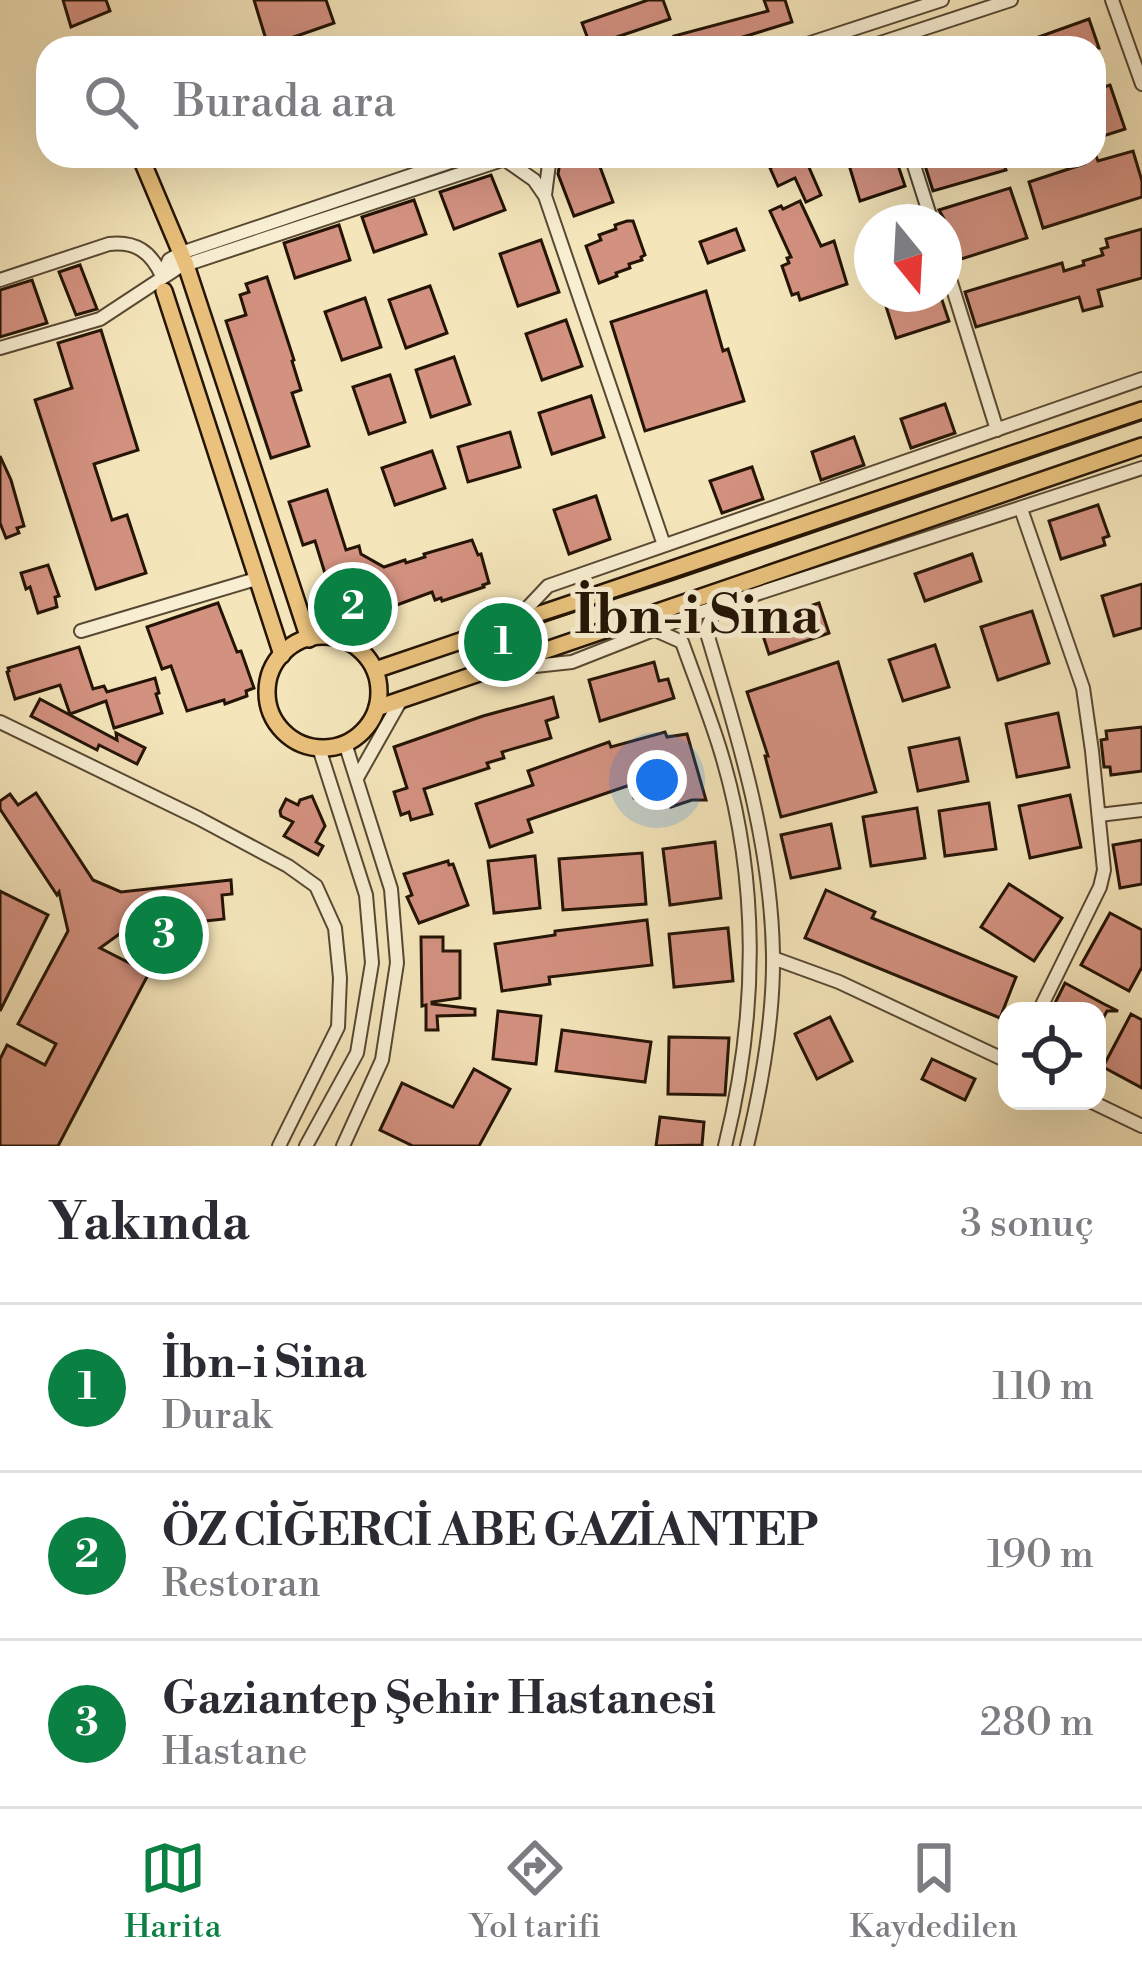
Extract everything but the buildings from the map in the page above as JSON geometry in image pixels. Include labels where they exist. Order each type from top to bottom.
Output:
[{"type":"main road","points":[[145,168],[183,259],[309,639]]},
{"type":"main road","points":[[163,284],[281,655]]},
{"type":"main road","points":[[375,670],[1142,410]]},
{"type":"main road","points":[[377,708],[1142,446]]},
{"type":"main road","points":[[332,637],[350,643],[375,670],[377,708],[369,724],[345,743],[305,746],[277,725],[269,709],[270,672],[281,655],[309,639],[332,637]]},
{"type":"street","points":[[832,36],[942,0]]},
{"type":"street","points":[[910,36],[1011,0]]},
{"type":"street","points":[[1112,0],[1142,84]]},
{"type":"street","points":[[183,259],[435,168]]},
{"type":"street","points":[[0,348],[100,319],[163,284],[169,260],[477,168]]},
{"type":"street","points":[[520,168],[545,196],[664,545]]},
{"type":"street","points":[[545,196],[548,168]]},
{"type":"street","points":[[915,168],[926,204]]},
{"type":"street","points":[[0,280],[122,242],[150,255],[163,284]]},
{"type":"street","points":[[960,312],[997,430]]},
{"type":"street","points":[[509,627],[548,586],[1142,379]]},
{"type":"street","points":[[482,671],[572,662],[717,607],[1142,468]]},
{"type":"street","points":[[1021,509],[1083,688],[1104,870],[1043,1002]]},
{"type":"street","points":[[81,632],[256,579]]},
{"type":"street","points":[[717,607],[706,630],[758,818],[773,958],[762,1070],[747,1146]]},
{"type":"street","points":[[654,630],[682,642],[729,785],[743,859],[752,958],[746,1031],[725,1146]]},
{"type":"street","points":[[682,642],[691,630],[706,630]]},
{"type":"street","points":[[358,778],[401,699]]},
{"type":"street","points":[[0,722],[198,818],[316,886],[334,922],[340,978],[338,1027],[279,1146]]},
{"type":"street","points":[[343,1146],[382,1060],[397,963],[391,890],[345,743]]},
{"type":"street","points":[[309,1145],[357,1053],[371,963],[366,895],[319,748]]},
{"type":"street","points":[[1099,815],[1142,810]]},
{"type":"street","points":[[773,958],[839,982],[998,1057]]},
{"type":"street","points":[[1106,1109],[1142,1126]]},
{"type":"tram line","points":[[482,641],[1142,420]]},
{"type":"place","name":"ÖZ CİĞERCİ ABE GAZİANTEP","points":[[353,607]]},
{"type":"place","name":"İbn-i Sina","points":[[503,642]]},
{"type":"place","name":"Gaziantep Şehir Hastanesi","points":[[164,935]]},
{"type":"district","name":"İbn-i Sina","points":[[697,614]]}]
